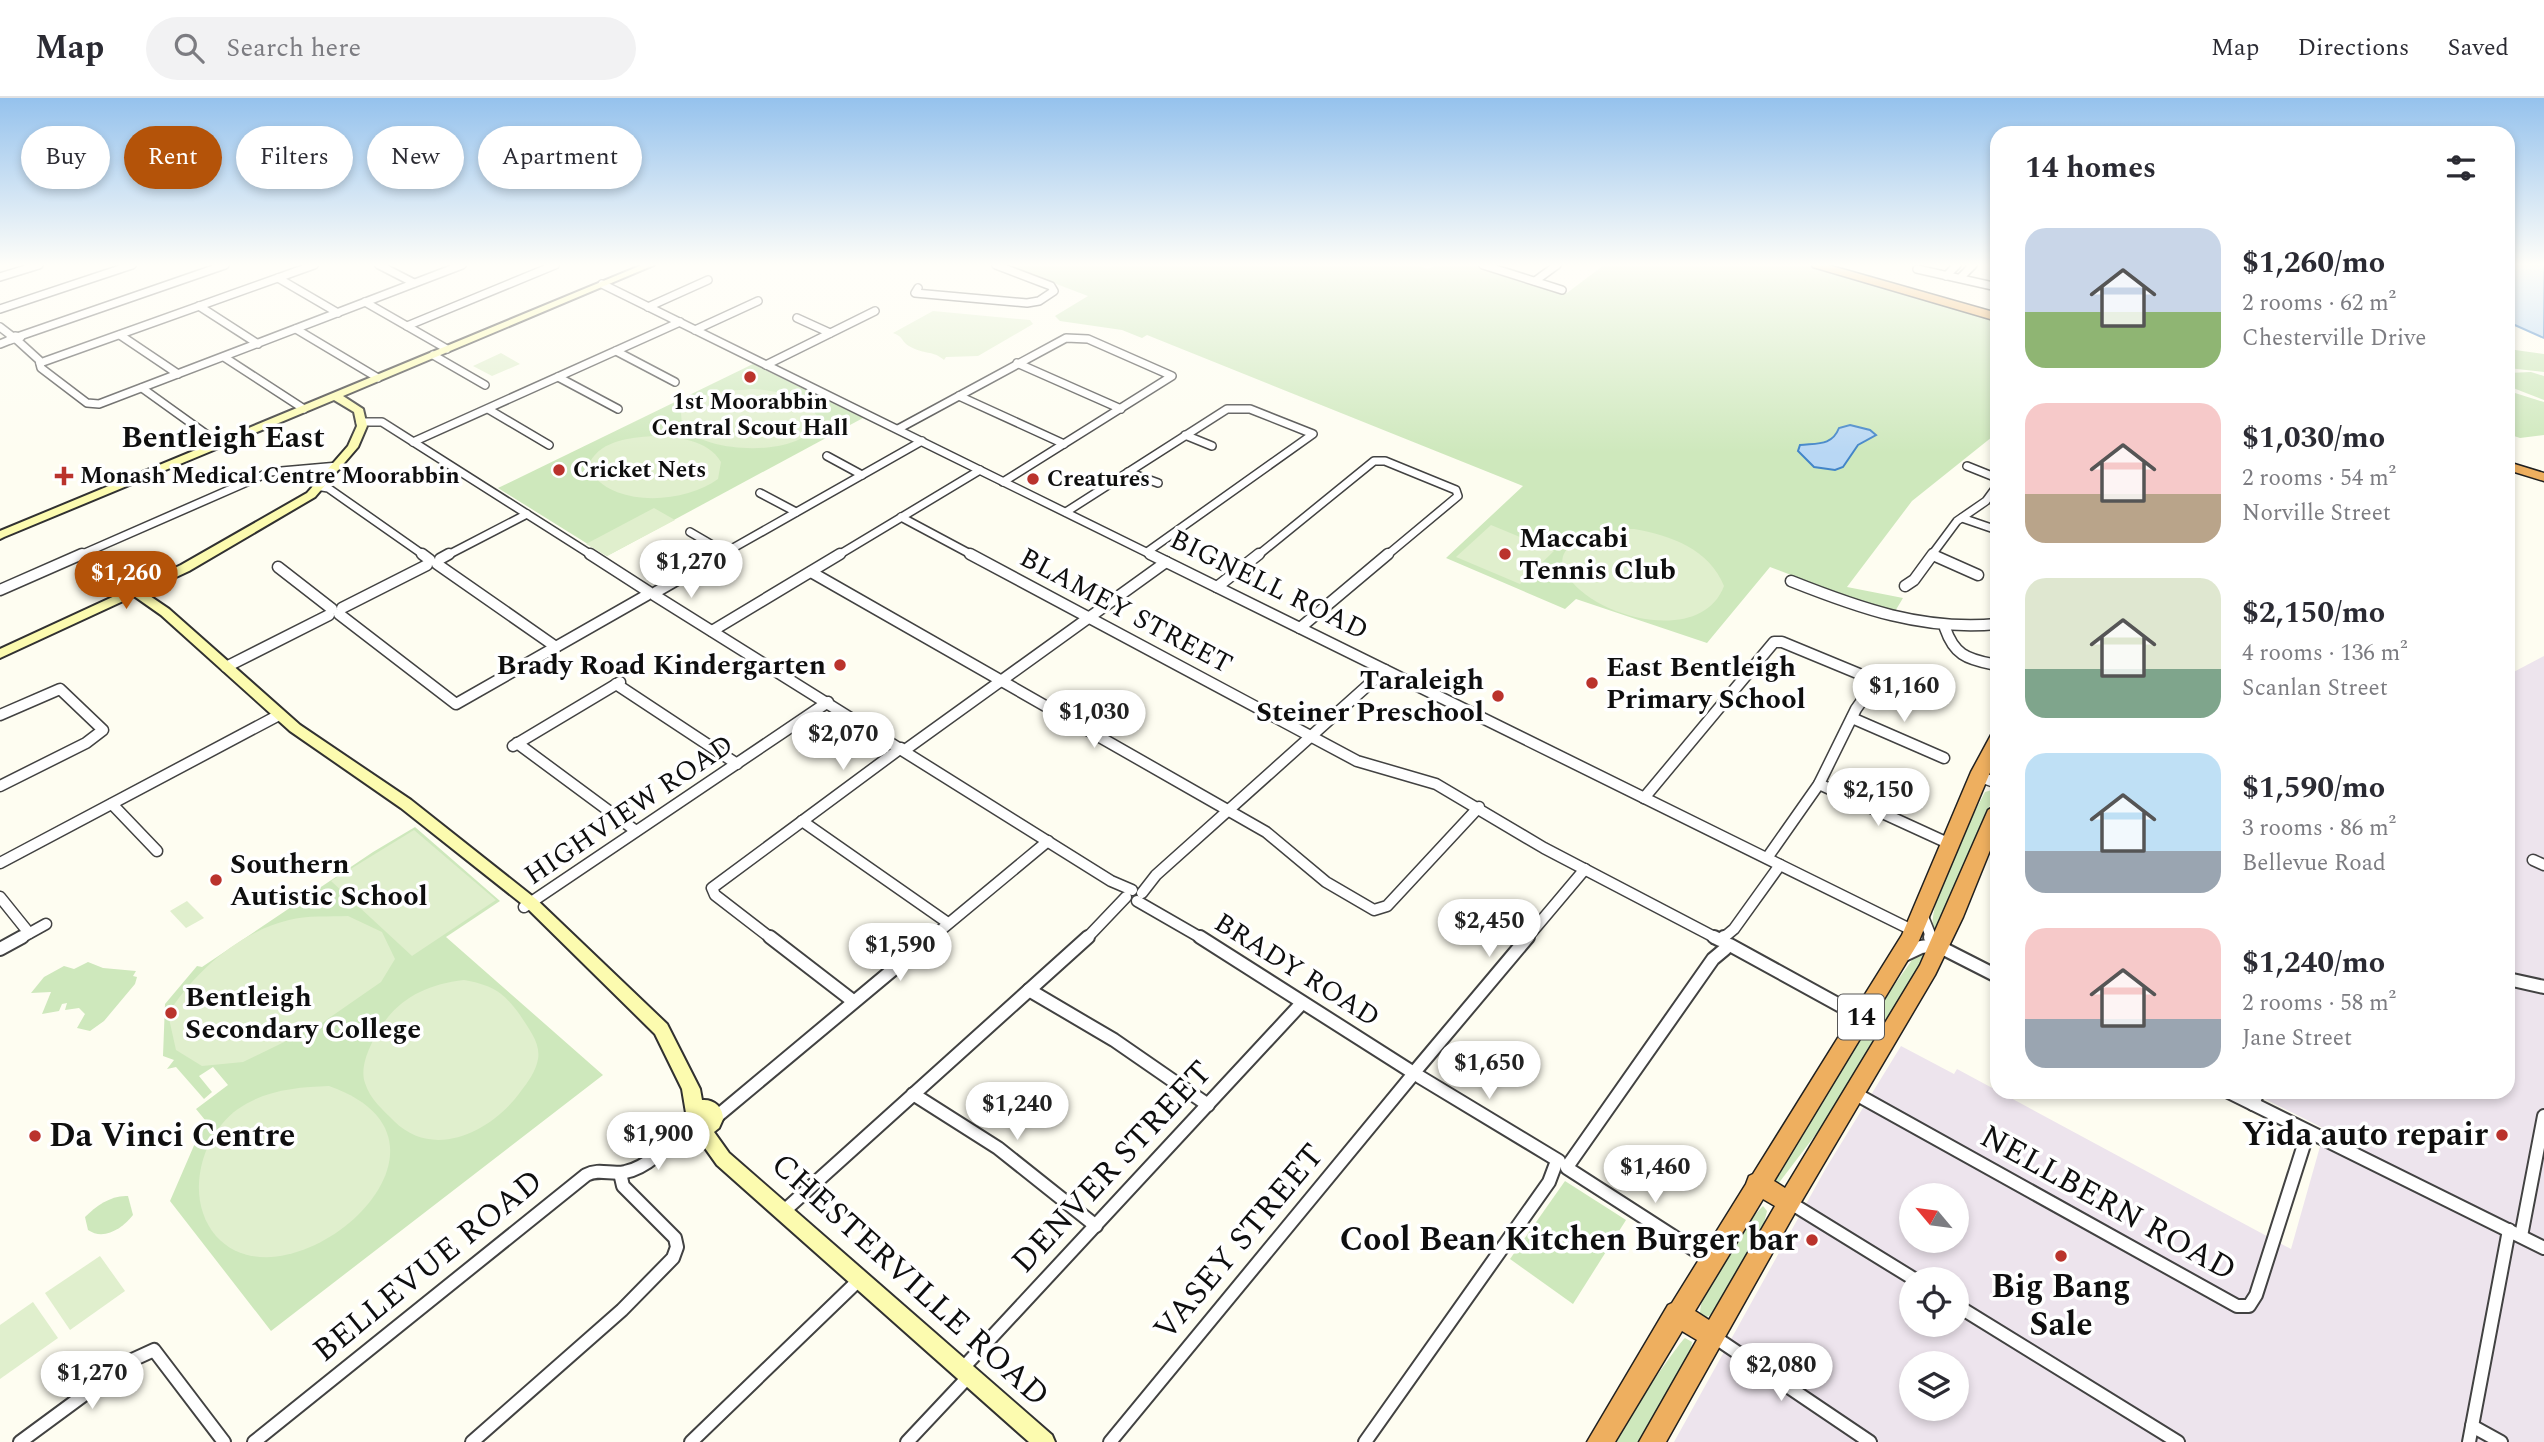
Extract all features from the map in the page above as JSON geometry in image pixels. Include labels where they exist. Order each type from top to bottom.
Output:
[{"type":"highway","points":[[2515,461],[2544,469]]},
{"type":"highway","points":[[2515,468],[2544,477]]},
{"type":"highway","name":"14","points":[[1600,1442],[1757,1183],[1898,958],[1918,922],[1990,753]]},
{"type":"highway","name":"14","points":[[1652,1442],[1938,946],[1990,826]]},
{"type":"highway","points":[[1757,1183],[1789,1202]]},
{"type":"highway","points":[[1678,1313],[1712,1336]]},
{"type":"street","points":[[1,328],[40,363],[41,368],[90,404],[102,403],[299,328]]},
{"type":"street","points":[[0,344],[45,328]]},
{"type":"street","points":[[40,363],[140,328]]},
{"type":"street","points":[[233,328],[258,344]]},
{"type":"street","points":[[410,328],[447,349]]},
{"type":"street","points":[[0,536],[499,328]]},
{"type":"street","points":[[413,442],[669,328]]},
{"type":"street","name":"BIGNELL ROAD","points":[[690,328],[1767,858],[1918,922]]},
{"type":"street","points":[[695,330],[700,328]]},
{"type":"street","points":[[818,328],[830,333]]},
{"type":"street","points":[[766,365],[841,328]]},
{"type":"street","points":[[296,329],[378,378]]},
{"type":"street","points":[[120,335],[178,374]]},
{"type":"street","points":[[898,429],[1059,340],[1073,337],[1088,339],[1172,376],[1003,482]]},
{"type":"street","points":[[616,351],[676,382]]},
{"type":"street","points":[[433,355],[485,385]]},
{"type":"street","points":[[224,357],[304,409]]},
{"type":"street","points":[[1017,363],[1121,409]]},
{"type":"street","points":[[558,377],[618,410]]},
{"type":"street","points":[[142,388],[220,444]]},
{"type":"street","points":[[0,652],[196,562],[319,487],[353,447],[360,425],[359,411],[335,396]]},
{"type":"street","points":[[959,396],[1063,444]]},
{"type":"street","points":[[1066,512],[1219,412],[1239,407],[1254,410],[1312,435],[1147,552]]},
{"type":"street","points":[[488,409],[549,445]]},
{"type":"street","name":"BRADY ROAD","points":[[360,425],[385,425],[413,442],[1710,1260]]},
{"type":"street","points":[[1185,435],[1212,446]]},
{"type":"street","points":[[278,568],[456,704],[922,441]]},
{"type":"street","points":[[827,456],[862,475]]},
{"type":"street","points":[[1217,587],[1325,504],[1374,461],[1384,460],[1456,490],[1458,496],[1300,628]]},
{"type":"street","points":[[0,590],[270,472],[335,466]]},
{"type":"street","points":[[1967,466],[1990,475]]},
{"type":"street","points":[[712,631],[980,470]]},
{"type":"street","points":[[1128,472],[1158,483]]},
{"type":"street","points":[[319,487],[333,492],[556,647]]},
{"type":"street","points":[[760,493],[796,512]]},
{"type":"street","points":[[1905,586],[1914,580],[1962,518],[1990,496]]},
{"type":"street","points":[[226,667],[527,514]]},
{"type":"street","name":"BLAMEY STREET","points":[[901,517],[1357,761],[1436,784],[1585,869],[1861,1017]]},
{"type":"street","points":[[1962,518],[1990,528]]},
{"type":"street","points":[[691,532],[726,552]]},
{"type":"street","points":[[1933,555],[1978,575]]},
{"type":"street","points":[[853,1001],[713,892],[719,881],[1166,562]]},
{"type":"street","points":[[811,572],[1228,810],[1273,837],[1326,882],[1377,910],[1387,905],[1479,807]]},
{"type":"street","points":[[1791,581],[1800,588],[1916,624],[1945,628],[1990,625]]},
{"type":"street","name":"CHESTERVILLE ROAD","points":[[140,588],[279,715],[406,804],[528,905],[661,1029],[705,1117],[717,1153],[1045,1442]]},
{"type":"street","points":[[1945,628],[1950,648],[1957,655],[1990,663]]},
{"type":"street","points":[[1644,798],[1772,643],[1782,642],[1903,692]]},
{"type":"street","points":[[785,1211],[1385,670]]},
{"type":"street","points":[[636,831],[515,745],[619,682],[737,764]]},
{"type":"street","points":[[1767,858],[1819,784],[1852,718],[1875,682]]},
{"type":"street","points":[[0,715],[60,689],[103,730],[86,743],[0,786]]},
{"type":"street","name":"HIGHVIEW ROAD","points":[[528,905],[828,702]]},
{"type":"street","points":[[0,863],[279,715]]},
{"type":"street","points":[[1852,718],[1944,758]]},
{"type":"street","points":[[1978,776],[1990,780]]},
{"type":"street","points":[[1819,784],[1950,844]]},
{"type":"street","points":[[112,804],[158,851]]},
{"type":"street","points":[[802,821],[948,923]]},
{"type":"street","name":"BELLEVUE ROAD","points":[[254,1442],[589,1173],[600,1169],[620,1173],[636,1168],[679,1134],[733,1101],[1048,841]]},
{"type":"street","points":[[2533,860],[2544,865]]},
{"type":"street","points":[[1364,1442],[1780,864]]},
{"type":"street","name":"VASEY STREET","points":[[1110,1442],[1585,869]]},
{"type":"street","points":[[0,897],[29,933]]},
{"type":"street","points":[[1918,922],[1938,946],[1990,972]]},
{"type":"street","points":[[0,949],[46,924]]},
{"type":"street","points":[[1898,958],[1921,947],[1938,946]]},
{"type":"street","points":[[2515,981],[2544,987]]},
{"type":"street","points":[[1029,990],[1114,1040],[1208,1105]]},
{"type":"street","name":"DENVER STREET","points":[[907,1442],[1096,1226],[1302,1003]]},
{"type":"street","name":"NELLBERN ROAD","points":[[1853,1093],[2237,1306],[2249,1306],[2256,1294],[2308,1132]]},
{"type":"street","points":[[914,1094],[998,1148],[1096,1226]]},
{"type":"street","points":[[2258,1099],[2308,1132],[2544,1248]]},
{"type":"street","points":[[2469,1442],[2544,1116]]},
{"type":"street","points":[[472,1442],[630,1303],[673,1258],[677,1242],[623,1186],[620,1173]]},
{"type":"street","points":[[1789,1202],[1899,1270]]},
{"type":"street","points":[[691,1442],[862,1278]]},
{"type":"street","points":[[1969,1314],[2178,1442]]},
{"type":"street","points":[[1712,1336],[1870,1442]]},
{"type":"street","points":[[20,1442],[130,1361],[150,1350],[161,1354],[224,1442]]},
{"type":"street","points":[[2472,1426],[2501,1442]]},
{"type":"shaded area","points":[[2544,656],[2544,1442],[1674,1442],[1826,1168],[1901,1046],[1954,1074],[1957,1069],[1990,1087],[1990,1099],[2013,1099],[2291,1249],[2325,1129],[2265,1099],[2515,1099],[2515,671]]},
{"type":"green space","points":[[903,328],[1027,328],[978,356],[946,357],[944,360],[909,346],[893,333]]},
{"type":"green space","points":[[1106,328],[1990,328],[1990,439],[1912,501],[1847,587],[1903,598],[1894,613],[1840,598],[1841,594],[1770,567],[1707,643],[1576,599],[1565,609],[1446,558],[1523,486],[1147,335],[1142,338],[1122,330]]},
{"type":"green space","points":[[2515,350],[2544,354],[2544,372],[2515,369]]},
{"type":"green space","points":[[501,353],[520,364],[492,376],[473,366]]},
{"type":"green space","points":[[753,364],[863,418],[607,556],[498,488]]},
{"type":"green space","points":[[2531,372],[2544,376],[2544,400],[2515,389],[2515,373]]},
{"type":"green space","points":[[754,389],[791,396],[807,405],[819,419],[800,439],[788,444],[756,448],[739,448],[706,441],[682,427],[681,412],[694,399],[724,391]]},
{"type":"green space","points":[[2515,393],[2544,402],[2544,435],[2515,436]]},
{"type":"green space","points":[[652,436],[691,441],[708,448],[721,462],[718,479],[688,493],[652,498],[617,492],[591,473],[590,462],[602,449],[617,442]]},
{"type":"green space","points":[[654,508],[675,520],[607,556],[586,544]]},
{"type":"green space","name":"Maccabi Tennis Club","points":[[1491,525],[1554,551],[1520,584],[1456,557]]},
{"type":"green space","points":[[1634,529],[1675,540],[1688,546],[1709,563],[1724,586],[1712,604],[1695,615],[1673,620],[1649,619],[1602,605],[1583,593],[1569,578],[1563,565],[1564,554],[1571,545],[1596,534]]},
{"type":"green space","points":[[1990,791],[1990,805],[1936,938],[1933,926],[1940,889],[1985,792]]},
{"type":"green space","points":[[415,827],[500,901],[446,937],[603,1075],[271,1331],[170,1201],[205,1120],[196,1109],[228,1085],[213,1067],[199,1076],[212,1092],[204,1099],[176,1067],[167,1069],[174,1060],[163,1056],[165,1004],[197,966],[202,967],[373,852]]},
{"type":"green space","points":[[414,830],[496,900],[412,956],[331,881]]},
{"type":"green space","points":[[187,901],[204,918],[186,928],[170,911]]},
{"type":"green space","points":[[348,916],[382,932],[395,959],[381,982],[319,1025],[243,1062],[202,1066],[176,1050],[168,1014],[191,983],[220,956],[253,934],[289,920]]},
{"type":"green space","points":[[1930,950],[1823,1125],[1778,1184],[1772,1181],[1849,1049],[1917,953]]},
{"type":"green space","points":[[88,962],[103,968],[136,971],[133,976],[137,977],[135,984],[104,1021],[90,1031],[77,1028],[85,1014],[79,1008],[65,1010],[67,1003],[62,1004],[59,1011],[42,1014],[51,992],[31,993],[44,977],[64,966],[74,969]]},
{"type":"green space","points":[[464,980],[496,990],[514,1007],[536,1041],[537,1063],[521,1091],[495,1118],[462,1136],[444,1140],[427,1139],[410,1133],[373,1099],[364,1079],[365,1060],[377,1032],[407,1000],[433,987]]},
{"type":"green space","points":[[329,1086],[374,1112],[390,1145],[383,1180],[360,1213],[326,1239],[287,1255],[248,1255],[216,1236],[206,1221],[199,1187],[206,1151],[214,1135],[238,1109],[259,1098],[294,1089]]},
{"type":"green space","points":[[1565,1181],[1626,1220],[1573,1304],[1510,1259]]},
{"type":"green space","points":[[128,1196],[133,1215],[124,1224],[107,1234],[88,1230],[85,1217],[89,1213],[110,1199]]},
{"type":"green space","points":[[1763,1206],[1767,1211],[1763,1227],[1714,1313],[1705,1318],[1700,1315],[1706,1288],[1733,1242]]},
{"type":"green space","points":[[100,1256],[125,1291],[70,1330],[45,1293]]},
{"type":"green space","points":[[33,1302],[58,1338],[0,1379],[0,1325]]},
{"type":"green space","points":[[1685,1338],[1692,1342],[1690,1354],[1640,1442],[1611,1442],[1661,1369]]},
{"type":"water","points":[[2521,328],[2544,328],[2544,338]]},
{"type":"water","points":[[1850,425],[1870,430],[1876,435],[1858,445],[1843,467],[1835,470],[1814,467],[1798,451],[1800,445],[1828,441],[1839,428]]},
{"type":"place","name":"1st Moorabbin Central Scout Hall","points":[[750,377]]},
{"type":"place","name":"Cricket Nets","points":[[559,470]]},
{"type":"place","name":"Monash Medical Centre Moorabbin","points":[[64,476]]},
{"type":"place","name":"Creatures","points":[[1033,479]]},
{"type":"place","name":"Maccabi Tennis Club","points":[[1505,554]]},
{"type":"place","name":"Brady Road Kindergarten","points":[[840,665]]},
{"type":"place","name":"East Bentleigh Primary School","points":[[1592,683]]},
{"type":"place","name":"Taraleigh Steiner Preschool","points":[[1498,696]]},
{"type":"place","name":"Southern Autistic School","points":[[216,880]]},
{"type":"place","name":"Bentleigh Secondary College","points":[[171,1013]]},
{"type":"place","name":"Yida auto repair","points":[[2502,1135]]},
{"type":"place","name":"Da Vinci Centre","points":[[35,1136]]},
{"type":"place","name":"Cool Bean Kitchen Burger bar","points":[[1812,1240]]},
{"type":"place","name":"Big Bang Sale","points":[[2061,1256]]},
{"type":"district","name":"Bentleigh East","points":[[223,438]]}]
